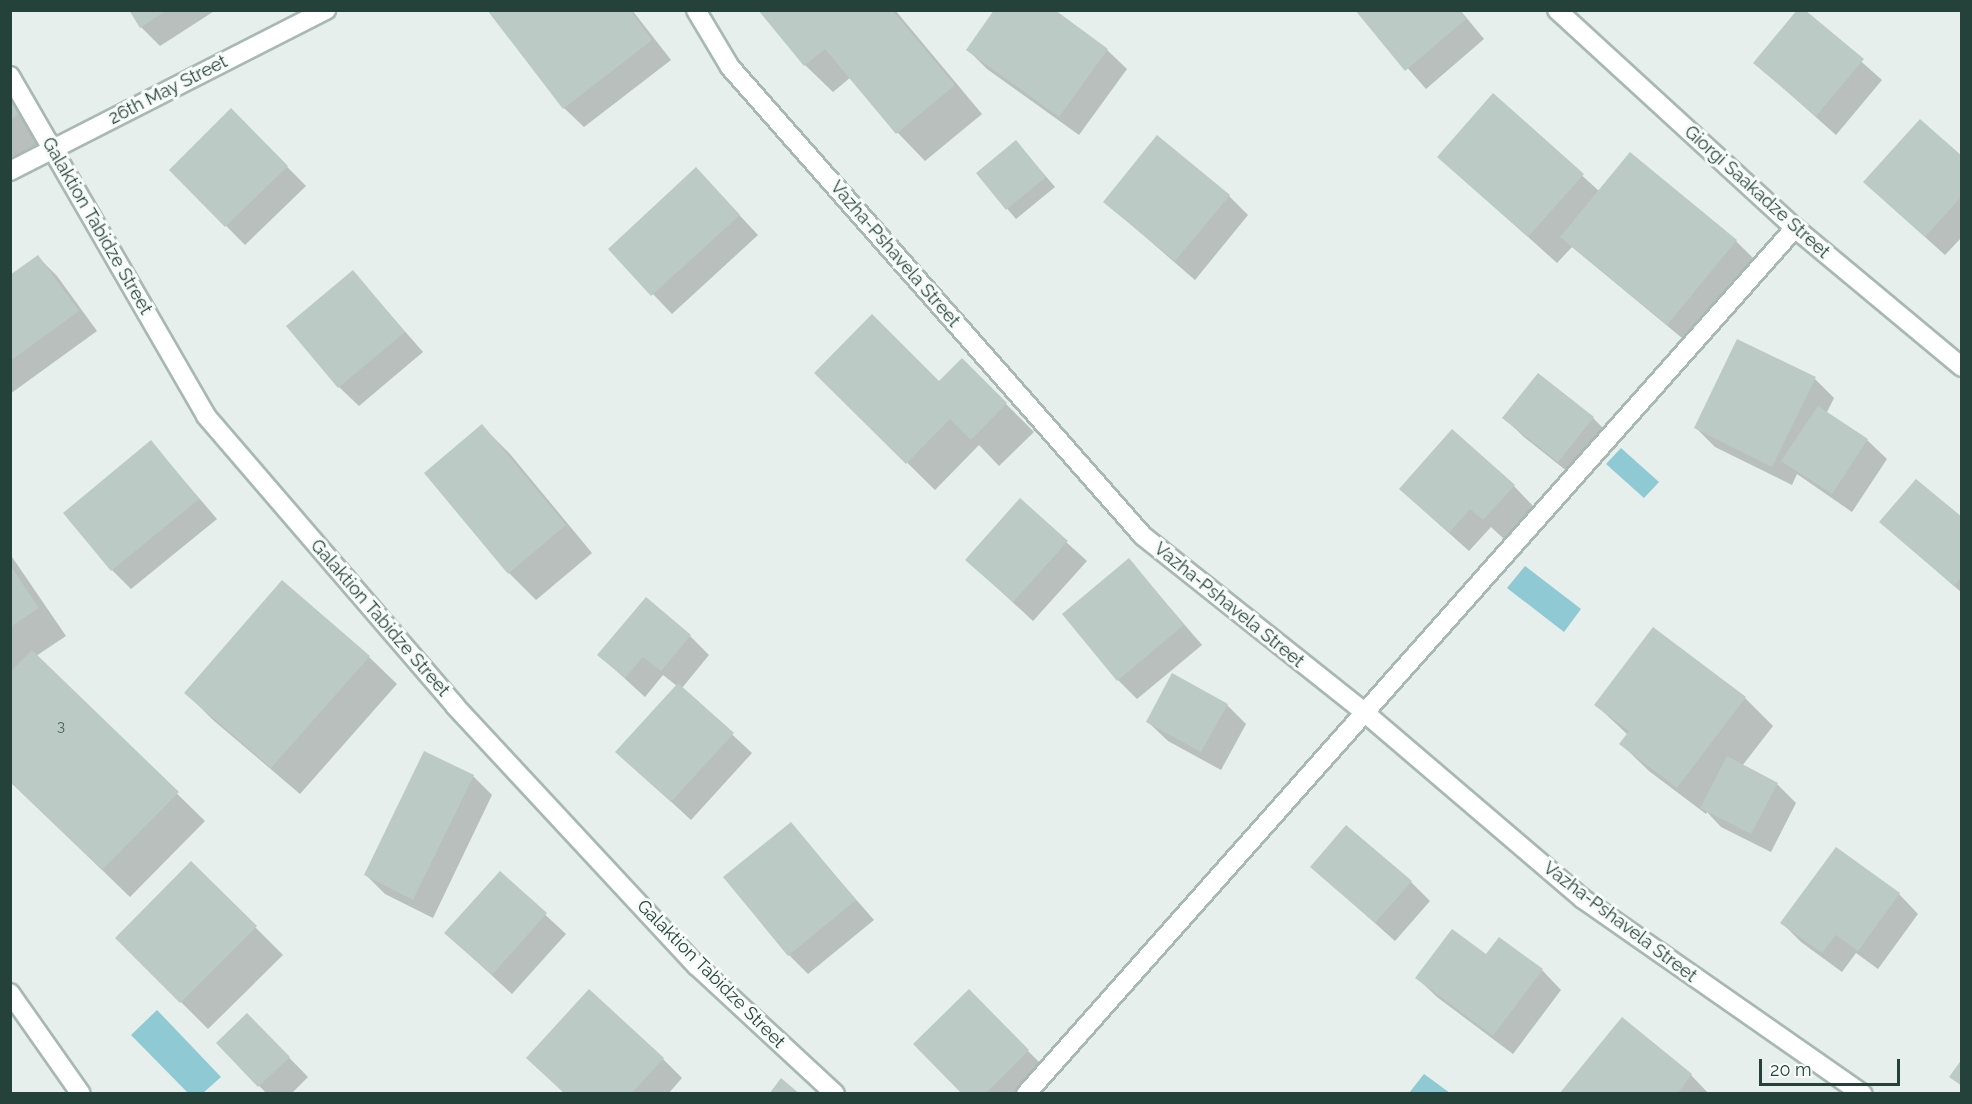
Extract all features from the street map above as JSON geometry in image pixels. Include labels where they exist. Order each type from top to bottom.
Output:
[{"type":"street","name":"26th May Street","points":[[10,171],[326,10]]},
{"type":"street","name":"Vazha-Pshavela Street","points":[[696,10],[730,67],[1143,536],[1364,712],[1583,898],[1863,1094]]},
{"type":"street","name":"Giorgi Saakadze Street","points":[[1557,10],[1795,228],[1962,367]]},
{"type":"street","name":"Galaktion Tabidze Street","points":[[10,76],[206,416],[456,706],[697,966],[835,1094]]},
{"type":"street","points":[[1026,1094],[1795,228]]},
{"type":"street","points":[[10,993],[81,1094]]},
{"type":"water","points":[[1621,448],[1659,482],[1644,498],[1606,464]]},
{"type":"water","points":[[1525,566],[1581,609],[1564,632],[1507,588]]},
{"type":"water","points":[[157,1010],[221,1077],[203,1093],[188,1093],[131,1035]]},
{"type":"water","points":[[1424,1074],[1450,1093],[1409,1093]]},
{"type":"building","points":[[129,10],[167,10],[140,28]]},
{"type":"building","points":[[487,10],[630,10],[652,40],[563,109]]},
{"type":"building","points":[[758,10],[892,10],[955,85],[896,134],[825,49],[804,66]]},
{"type":"building","points":[[994,10],[1055,10],[1108,49],[1059,117],[966,50]]},
{"type":"building","points":[[1355,10],[1459,10],[1466,19],[1405,71]]},
{"type":"building","points":[[1797,10],[1805,10],[1864,59],[1816,116],[1753,63]]},
{"type":"building","points":[[10,86],[27,108],[10,120]]},
{"type":"building","points":[[1493,93],[1584,174],[1528,237],[1437,157]]},
{"type":"building","points":[[231,108],[288,166],[225,227],[169,170]]},
{"type":"building","points":[[1920,119],[1962,156],[1962,196],[1925,237],[1863,182]]},
{"type":"building","points":[[1157,135],[1230,195],[1175,261],[1103,202]]},
{"type":"building","points":[[1016,140],[1046,177],[1006,210],[976,173]]},
{"type":"building","points":[[1630,152],[1737,240],[1667,325],[1560,237]]},
{"type":"building","points":[[696,167],[740,215],[651,296],[608,249]]},
{"type":"building","points":[[38,255],[79,311],[10,361],[10,275]]},
{"type":"building","points":[[353,270],[405,332],[338,388],[286,326]]},
{"type":"building","points":[[872,314],[939,381],[962,358],[1007,403],[971,440],[950,419],[906,464],[814,373]]},
{"type":"building","points":[[1737,339],[1816,377],[1772,467],[1694,428]]},
{"type":"building","points":[[1538,373],[1594,417],[1558,462],[1502,418]]},
{"type":"building","points":[[1818,406],[1868,439],[1832,494],[1781,461]]},
{"type":"building","points":[[482,424],[566,525],[508,574],[424,473]]},
{"type":"building","points":[[1452,429],[1515,485],[1483,520],[1470,509],[1449,533],[1399,489]]},
{"type":"building","points":[[151,440],[199,499],[111,571],[63,513]]},
{"type":"building","points":[[1916,479],[1962,517],[1962,577],[1954,586],[1879,522]]},
{"type":"building","points":[[1020,498],[1068,541],[1013,602],[965,560]]},
{"type":"building","points":[[1129,558],[1184,625],[1117,681],[1062,614]]},
{"type":"building","points":[[10,565],[39,608],[10,627]]},
{"type":"building","points":[[282,580],[370,656],[271,768],[184,693]]},
{"type":"building","points":[[646,597],[691,635],[661,671],[643,657],[625,678],[597,655]]},
{"type":"building","points":[[1653,627],[1746,697],[1677,788],[1619,744],[1629,731],[1594,705]]},
{"type":"building","points":[[32,650],[179,792],[102,870],[10,782],[10,672]]},
{"type":"building","points":[[1172,673],[1228,704],[1201,752],[1146,722]]},
{"type":"building","points":[[678,683],[734,733],[671,802],[615,752]]},
{"type":"building","points":[[424,751],[474,775],[413,900],[364,875]]},
{"type":"building","points":[[1727,756],[1778,783],[1751,834],[1700,808]]},
{"type":"building","points":[[791,822],[856,900],[788,956],[723,877]]},
{"type":"building","points":[[1346,825],[1412,881],[1375,923],[1310,867]]},
{"type":"building","points":[[1836,847],[1900,893],[1858,951],[1836,935],[1822,953],[1780,923]]},
{"type":"building","points":[[191,861],[257,926],[180,1003],[115,938]]},
{"type":"building","points":[[500,871],[547,913],[492,975],[444,933]]},
{"type":"building","points":[[1452,929],[1486,954],[1499,937],[1543,969],[1493,1036],[1415,978]]},
{"type":"building","points":[[589,989],[664,1058],[631,1094],[565,1094],[526,1058]]},
{"type":"building","points":[[969,989],[1029,1050],[985,1094],[962,1094],[913,1044]]},
{"type":"building","points":[[247,1013],[290,1057],[258,1087],[216,1043]]},
{"type":"building","points":[[1622,1017],[1692,1074],[1677,1094],[1559,1094]]},
{"type":"building","points":[[1962,1059],[1962,1086],[1949,1077]]},
{"type":"building","points":[[781,1078],[800,1094],[769,1094]]}]
